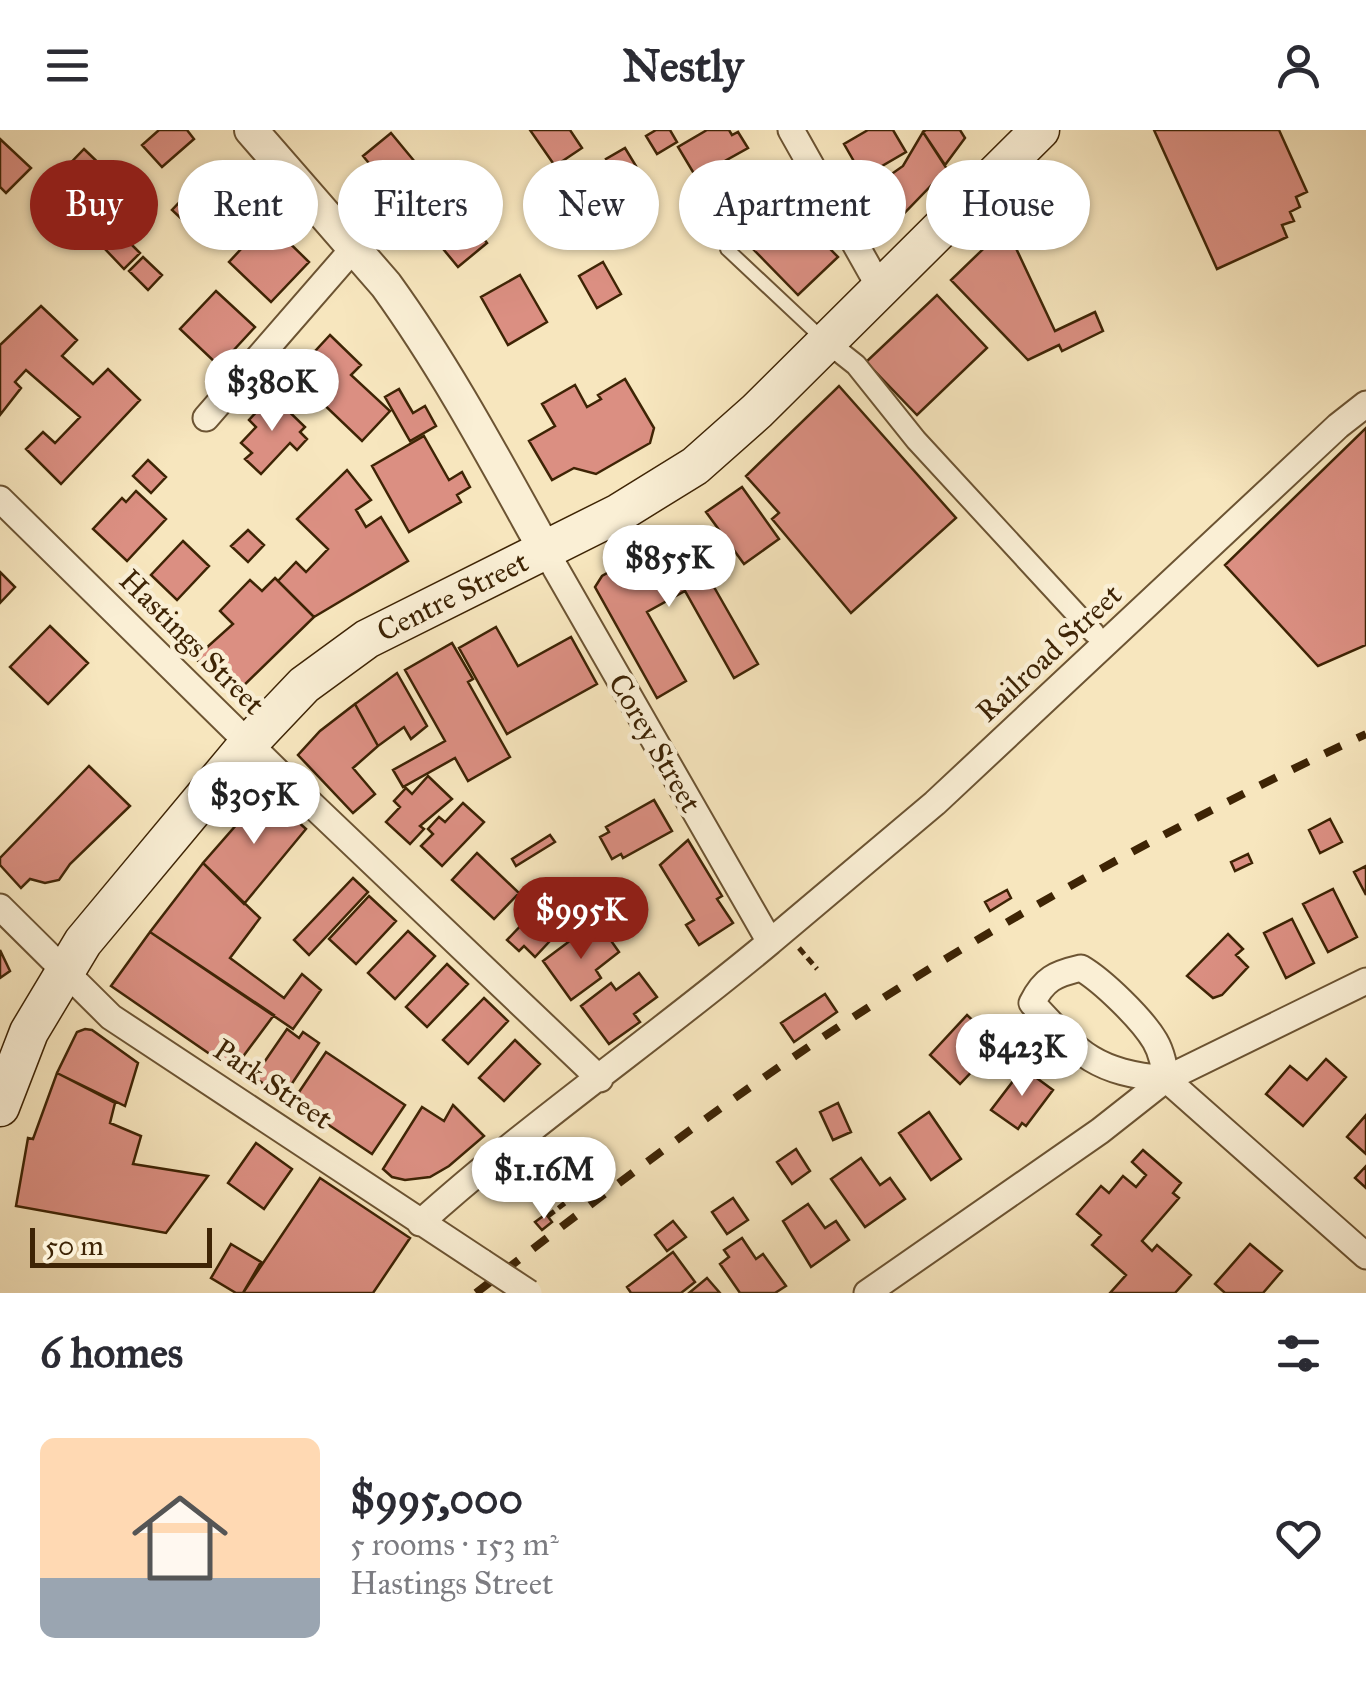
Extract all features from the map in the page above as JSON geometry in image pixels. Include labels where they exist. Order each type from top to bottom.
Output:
[{"type":"main road","name":"Centre Street","points":[[0,1107],[29,1032],[64,970],[138,873],[248,744],[304,686],[367,639],[647,497],[695,466],[827,342],[1040,130]]},
{"type":"street","name":"Corey Street","points":[[251,130],[338,232]]},
{"type":"street","points":[[790,130],[807,160]]},
{"type":"street","name":"Corey Street","points":[[353,250],[386,285],[430,350],[770,942]]},
{"type":"street","points":[[206,418],[353,250]]},
{"type":"street","points":[[858,250],[880,288]]},
{"type":"street","points":[[827,342],[856,364],[916,440],[1094,632]]},
{"type":"street","name":"Railroad Street","points":[[770,942],[935,802],[1366,404]]},
{"type":"street","name":"Hastings Street","points":[[0,499],[248,744],[600,1079]]},
{"type":"street","name":"Park Street","points":[[0,907],[110,1017],[530,1293]]},
{"type":"street","points":[[420,1222],[465,1182],[770,942]]},
{"type":"street","points":[[1166,1080],[1153,1038],[1095,976],[1081,968],[1043,982],[1032,1004],[1075,1046],[1098,1065],[1126,1076],[1166,1080],[1366,1256]]},
{"type":"street","points":[[867,1293],[1100,1131],[1166,1080],[1366,982]]},
{"type":"lane","points":[[728,250],[827,342]]},
{"type":"path","points":[[800,948],[817,969]]},
{"type":"path","points":[[548,1216],[594,1181]]},
{"type":"building","points":[[159,130],[187,130],[194,139],[162,167],[142,145]]},
{"type":"building","points":[[530,130],[570,130],[582,148],[564,160],[551,160]]},
{"type":"building","points":[[656,130],[670,130],[677,142],[657,154],[646,136]]},
{"type":"building","points":[[707,130],[729,130],[732,135],[738,132],[748,148],[726,160],[686,160],[678,147]]},
{"type":"building","points":[[868,130],[893,130],[906,152],[892,160],[853,160],[844,144]]},
{"type":"building","points":[[960,130],[965,138],[949,160],[942,160],[923,132]]},
{"type":"building","points":[[1154,130],[1279,130],[1307,192],[1296,197],[1300,207],[1290,212],[1294,221],[1282,225],[1287,237],[1217,269]]},
{"type":"building","points":[[923,132],[941,160],[926,160],[926,191],[906,211],[906,161]]},
{"type":"building","points":[[391,133],[413,160],[366,160],[363,156]]},
{"type":"building","points":[[0,139],[30,169],[6,193],[0,187]]},
{"type":"building","points":[[625,148],[632,160],[607,160]]},
{"type":"building","points":[[84,149],[95,160],[73,160]]},
{"type":"building","points":[[106,250],[140,253],[124,269]]},
{"type":"building","points":[[240,250],[297,250],[309,262],[271,302],[229,262]]},
{"type":"building","points":[[444,250],[479,250],[458,267]]},
{"type":"building","points":[[754,250],[831,250],[838,257],[798,295]]},
{"type":"building","points":[[982,250],[1017,250],[1055,331],[1095,312],[1103,331],[1062,351],[1059,345],[1028,360],[951,280]]},
{"type":"building","points":[[143,257],[162,275],[148,290],[129,271]]},
{"type":"building","points":[[603,262],[621,294],[597,308],[579,276]]},
{"type":"building","points":[[520,275],[547,322],[508,345],[481,297]]},
{"type":"building","points":[[216,291],[255,327],[219,366],[180,329]]},
{"type":"building","points":[[937,295],[987,348],[917,415],[866,362]]},
{"type":"building","points":[[41,306],[77,340],[62,356],[93,384],[108,369],[140,400],[61,484],[26,449],[43,432],[55,443],[80,417],[26,370],[15,382],[21,388],[0,415],[0,345]]},
{"type":"building","points":[[330,335],[361,365],[351,375],[390,411],[362,441],[293,375]]},
{"type":"building","points":[[625,379],[654,428],[650,443],[596,474],[574,468],[552,480],[529,441],[555,426],[542,404],[575,385],[587,407],[601,399],[598,395]]},
{"type":"building","points":[[839,386],[956,518],[851,613],[772,519],[779,513],[746,476]]},
{"type":"building","points":[[399,389],[413,413],[425,406],[436,426],[410,441],[385,397]]},
{"type":"building","points":[[272,395],[305,427],[300,432],[307,439],[297,450],[290,443],[261,474],[245,459],[252,453],[241,443],[256,427],[249,420]]},
{"type":"building","points":[[1366,428],[1366,645],[1318,666],[1225,565]]},
{"type":"building","points":[[424,436],[449,480],[462,472],[470,487],[457,495],[461,502],[409,532],[372,466]]},
{"type":"building","points":[[148,460],[166,477],[151,493],[133,476]]},
{"type":"building","points":[[347,470],[371,500],[356,510],[366,527],[381,517],[408,561],[314,617],[278,581],[296,562],[306,572],[328,549],[297,519]]},
{"type":"building","points":[[742,487],[779,539],[744,564],[706,512]]},
{"type":"building","points":[[136,491],[166,519],[127,561],[93,529],[122,498],[126,502]]},
{"type":"building","points":[[248,530],[264,545],[248,562],[231,546]]},
{"type":"building","points":[[682,531],[758,664],[734,678],[685,591],[647,612],[686,681],[657,698],[595,587],[602,576]]},
{"type":"building","points":[[183,541],[209,566],[177,600],[151,575]]},
{"type":"building","points":[[0,572],[15,587],[0,603]]},
{"type":"building","points":[[275,578],[314,617],[234,695],[195,658],[233,624],[220,611],[250,580],[262,591]]},
{"type":"building","points":[[50,626],[88,663],[48,704],[10,667]]},
{"type":"building","points":[[496,627],[518,666],[571,637],[597,684],[507,734],[459,648]]},
{"type":"building","points":[[452,643],[473,679],[468,682],[510,757],[468,781],[455,758],[403,787],[393,770],[445,741],[405,670]]},
{"type":"building","points":[[397,673],[427,726],[411,739],[404,727],[378,746],[355,704]]},
{"type":"building","points":[[355,704],[378,746],[353,768],[375,794],[353,813],[298,755],[320,731]]},
{"type":"building","points":[[89,766],[130,806],[70,864],[59,880],[45,883],[30,879],[21,888],[0,865],[0,858]]},
{"type":"building","points":[[428,776],[452,799],[420,826],[424,829],[410,844],[386,822],[400,807],[394,801],[406,788],[412,794]]},
{"type":"building","points":[[265,792],[306,829],[244,904],[203,863]]},
{"type":"building","points":[[654,800],[672,831],[623,858],[621,854],[612,859],[600,837],[609,832],[606,827]]},
{"type":"building","points":[[463,803],[484,822],[442,866],[421,846],[433,834],[428,829],[439,817],[445,822]]},
{"type":"building","points":[[1330,819],[1342,842],[1320,853],[1309,830]]},
{"type":"building","points":[[550,835],[555,842],[516,866],[512,859]]},
{"type":"building","points":[[688,840],[722,896],[717,899],[733,923],[699,945],[686,925],[694,920],[660,865]]},
{"type":"building","points":[[477,853],[519,893],[494,919],[452,880]]},
{"type":"building","points":[[1248,854],[1252,863],[1235,871],[1231,862]]},
{"type":"building","points":[[203,863],[260,918],[230,958],[284,998],[302,974],[321,990],[293,1029],[150,932]]},
{"type":"building","points":[[1366,866],[1366,895],[1354,872]]},
{"type":"building","points":[[353,878],[368,892],[309,955],[294,940]]},
{"type":"building","points":[[1333,889],[1357,937],[1328,952],[1303,904]]},
{"type":"building","points":[[1007,890],[1011,898],[990,911],[985,902]]},
{"type":"building","points":[[369,896],[396,921],[356,964],[329,939]]},
{"type":"building","points":[[547,898],[558,908],[563,902],[575,914],[535,957],[524,946],[519,951],[507,940]]},
{"type":"building","points":[[1292,919],[1314,963],[1286,978],[1264,933]]},
{"type":"building","points":[[600,925],[619,952],[596,970],[601,978],[571,1000],[543,961],[571,940],[574,945]]},
{"type":"building","points":[[408,931],[435,956],[395,999],[368,973]]},
{"type":"building","points":[[150,932],[274,1015],[233,1070],[111,986]]},
{"type":"building","points":[[1228,934],[1243,949],[1236,955],[1248,967],[1222,995],[1213,998],[1187,976]]},
{"type":"building","points":[[0,950],[10,971],[0,978]]},
{"type":"building","points":[[447,964],[468,984],[427,1027],[406,1007]]},
{"type":"building","points":[[639,973],[657,997],[634,1014],[640,1022],[609,1044],[581,1006],[611,983],[616,990]]},
{"type":"building","points":[[825,994],[837,1012],[794,1042],[781,1023]]},
{"type":"building","points":[[484,998],[508,1021],[468,1064],[443,1040]]},
{"type":"building","points":[[967,1015],[998,1044],[960,1084],[930,1055]]},
{"type":"building","points":[[85,1029],[138,1063],[125,1106],[57,1073],[77,1032]]},
{"type":"building","points":[[287,1029],[299,1038],[303,1032],[319,1043],[283,1097],[254,1077]]},
{"type":"building","points":[[515,1040],[540,1064],[504,1101],[479,1078]]},
{"type":"building","points":[[326,1052],[405,1105],[372,1154],[293,1101]]},
{"type":"building","points":[[1326,1059],[1346,1077],[1303,1126],[1266,1094],[1290,1066],[1307,1080]]},
{"type":"building","points":[[1023,1068],[1053,1090],[1026,1126],[1022,1123],[1018,1129],[991,1110]]},
{"type":"building","points":[[57,1073],[115,1103],[110,1123],[141,1136],[133,1164],[208,1176],[166,1233],[16,1206],[28,1138],[33,1139]]},
{"type":"building","points":[[838,1103],[851,1132],[833,1140],[820,1112]]},
{"type":"building","points":[[453,1105],[484,1136],[430,1177],[405,1180],[392,1177],[383,1169],[422,1107],[444,1121]]},
{"type":"building","points":[[929,1112],[961,1159],[931,1180],[899,1133]]},
{"type":"building","points":[[1366,1115],[1366,1154],[1347,1137]]},
{"type":"building","points":[[256,1143],[292,1169],[264,1209],[228,1183]]},
{"type":"building","points":[[796,1149],[810,1171],[792,1184],[777,1162]]},
{"type":"building","points":[[1143,1150],[1181,1183],[1173,1193],[1179,1198],[1142,1241],[1152,1251],[1157,1245],[1191,1275],[1175,1293],[1110,1293],[1126,1275],[1092,1245],[1101,1235],[1077,1214],[1101,1186],[1109,1193],[1123,1176],[1136,1187],[1146,1175],[1132,1162]]},
{"type":"building","points":[[861,1158],[880,1185],[890,1178],[905,1199],[865,1227],[831,1179]]},
{"type":"building","points":[[1366,1166],[1366,1188],[1355,1178]]},
{"type":"building","points":[[320,1178],[410,1238],[373,1293],[243,1293]]},
{"type":"building","points":[[733,1198],[748,1220],[727,1234],[712,1212]]},
{"type":"building","points":[[808,1204],[825,1228],[836,1221],[849,1240],[811,1267],[783,1221]]},
{"type":"building","points":[[546,1214],[552,1222],[542,1230],[535,1222]]},
{"type":"building","points":[[673,1221],[686,1237],[667,1251],[655,1235]]},
{"type":"building","points":[[742,1238],[756,1259],[763,1254],[786,1286],[775,1293],[740,1293],[720,1264],[729,1257],[724,1250]]},
{"type":"building","points":[[231,1244],[261,1262],[243,1293],[211,1278]]},
{"type":"building","points":[[1250,1244],[1282,1271],[1263,1293],[1225,1293],[1215,1284]]},
{"type":"building","points":[[673,1252],[695,1282],[681,1293],[631,1293],[627,1287]]},
{"type":"building","points":[[707,1278],[720,1293],[689,1293]]},
{"type":"railway","points":[[476,1293],[706,1119],[911,980],[1103,868],[1366,734]]}]
